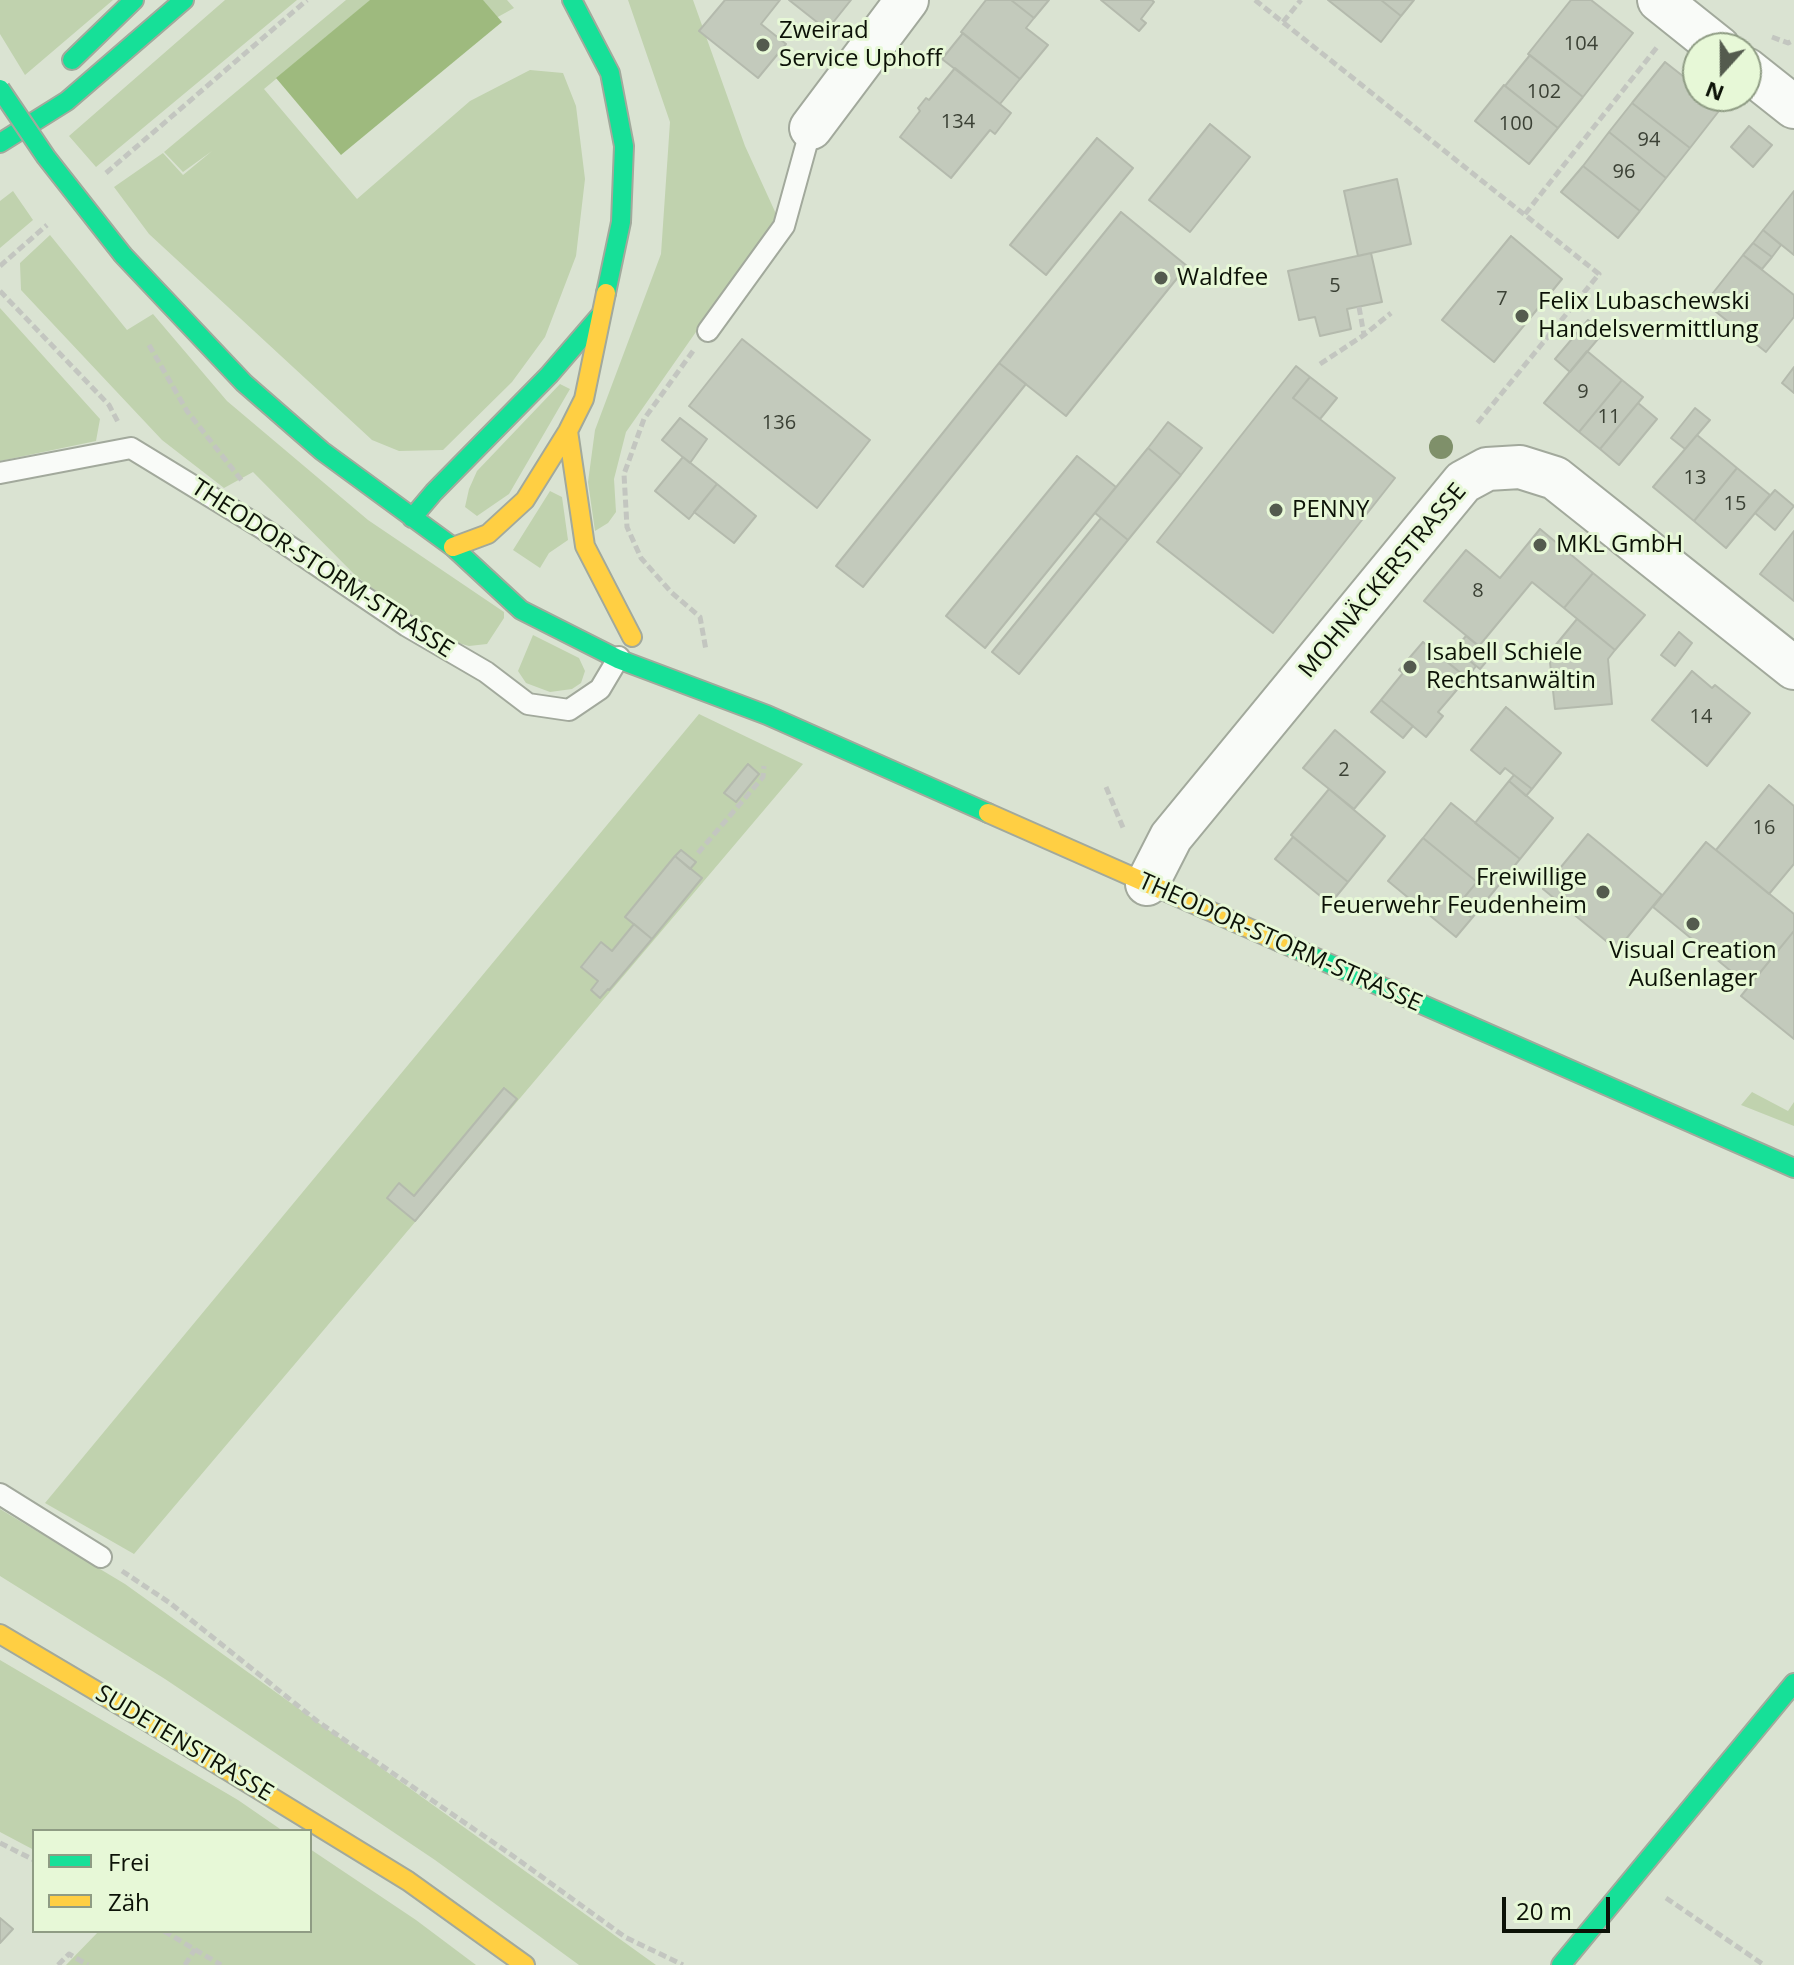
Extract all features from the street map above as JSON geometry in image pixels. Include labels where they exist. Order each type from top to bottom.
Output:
[{"type":"main road","points":[[61,71],[134,0]]},
{"type":"main road","points":[[3,140],[67,101],[184,0]]},
{"type":"main road","points":[[453,547],[488,534],[525,500],[584,399],[603,312],[621,222],[624,146],[610,73],[572,0]]},
{"type":"main road","name":"THEODOR-STORM-STRASSE","points":[[0,89],[46,157],[123,255],[244,383],[322,451],[453,547],[521,610],[618,659],[767,715],[1794,1168]]},
{"type":"main road","points":[[3,140],[32,104]]},
{"type":"main road","points":[[412,518],[549,375],[603,312]]},
{"type":"main road","points":[[568,431],[585,546],[638,640]]},
{"type":"main road","name":"THEODOR-STORM-STRASSE","points":[[453,547],[503,570]]},
{"type":"main road","points":[[606,622],[638,640]]},
{"type":"main road","name":"THEODOR-STORM-STRASSE","points":[[704,674],[767,715]]},
{"type":"main road","name":"SUDETENSTRASSE","points":[[0,1634],[408,1881],[525,1965]]},
{"type":"main road","points":[[1561,1965],[1794,1683]]},
{"type":"street","points":[[811,128],[907,0]]},
{"type":"street","points":[[1670,8],[1699,32]]},
{"type":"street","points":[[1762,61],[1794,107]]},
{"type":"street","name":"MOHNÄCKERSTRASSE","points":[[1147,884],[1180,825],[1463,482],[1487,469],[1520,467],[1555,478],[1794,668]]},
{"type":"lane","points":[[708,331],[784,226],[811,128]]},
{"type":"lane","points":[[0,473],[131,448]]},
{"type":"lane","name":"THEODOR-STORM-STRASSE","points":[[131,448],[262,528],[407,626],[486,672],[528,704],[569,710],[600,689],[618,659]]},
{"type":"lane","points":[[618,659],[638,640]]},
{"type":"lane","points":[[0,1494],[101,1557]]},
{"type":"path","points":[[105,174],[307,0]]},
{"type":"path","points":[[1255,0],[1599,274],[1475,426]]},
{"type":"path","points":[[1283,22],[1301,0]]},
{"type":"path","points":[[1524,214],[1670,8]]},
{"type":"path","points":[[1762,49],[1794,40]]},
{"type":"path","points":[[0,266],[47,225]]},
{"type":"path","points":[[0,291],[109,405],[131,448]]},
{"type":"path","points":[[1359,307],[1364,335]]},
{"type":"path","points":[[1320,364],[1391,313]]},
{"type":"path","points":[[704,674],[700,617],[671,592],[641,558],[627,527],[624,474],[644,419],[708,331]]},
{"type":"path","points":[[143,335],[187,411],[245,485],[262,528]]},
{"type":"path","points":[[698,853],[763,777],[764,766]]},
{"type":"path","points":[[101,1557],[170,1603],[317,1721],[625,1937],[683,1965]]},
{"type":"path","points":[[0,1843],[32,1859]]},
{"type":"path","points":[[1636,1875],[1764,1965]]},
{"type":"path","points":[[168,1933],[221,1965]]},
{"type":"path","points":[[185,1965],[195,1948]]},
{"type":"path","points":[[58,1965],[69,1954],[88,1965]]},
{"type":"shaded area","points":[[0,0],[113,0],[25,75],[0,34]]},
{"type":"shaded area","points":[[225,0],[297,0],[96,167],[69,136]]},
{"type":"shaded area","points":[[346,0],[371,0],[264,89],[357,199],[470,101],[530,70],[563,73],[576,106],[585,179],[576,256],[545,337],[512,382],[443,450],[399,451],[372,440],[149,234],[114,187],[163,153],[183,175],[212,151],[183,172],[164,152]]},
{"type":"shaded area","points":[[370,0],[483,0],[502,22],[341,155],[276,78]]},
{"type":"shaded area","points":[[482,0],[507,0],[514,8],[496,18]]},
{"type":"shaded area","points":[[628,0],[693,0],[745,146],[777,216],[626,432],[614,479],[616,512],[608,523],[595,531],[588,482],[595,430],[661,254],[670,122]]},
{"type":"shaded area","points":[[13,191],[33,220],[0,248],[0,201]]},
{"type":"shaded area","points":[[50,235],[127,330],[153,314],[227,401],[368,520],[504,612],[504,618],[487,644],[469,646],[451,641],[357,577],[253,472],[224,488],[162,440],[21,290],[20,263]]},
{"type":"shaded area","points":[[0,308],[100,419],[96,441],[0,461]]},
{"type":"shaded area","points":[[560,384],[570,389],[509,494],[477,516],[465,507],[477,471]]},
{"type":"shaded area","points":[[550,491],[562,497],[568,540],[549,553],[540,568],[513,550]]},
{"type":"shaded area","points":[[533,635],[579,658],[585,671],[581,683],[572,689],[550,692],[526,683],[518,671]]},
{"type":"shaded area","points":[[699,714],[803,764],[134,1554],[45,1503]]},
{"type":"shaded area","points":[[1752,1092],[1788,1111],[1794,1102],[1794,1126],[1741,1105]]},
{"type":"shaded area","points":[[0,1509],[125,1584],[656,1965],[579,1965],[435,1860],[165,1679],[0,1576]]},
{"type":"shaded area","points":[[0,1660],[238,1800],[280,1829],[32,1829],[32,1849],[0,1832]]},
{"type":"shaded area","points":[[312,1850],[416,1920],[476,1965],[66,1965],[97,1933],[312,1933]]},
{"type":"building","points":[[725,0],[780,0],[761,24],[786,44],[758,78],[699,31]]},
{"type":"building","points":[[789,0],[851,0],[827,30]]},
{"type":"building","points":[[986,0],[1011,0],[1034,18],[1026,28],[1048,45],[1020,79],[961,32]]},
{"type":"building","points":[[1011,0],[1049,0],[1034,18]]},
{"type":"building","points":[[1101,0],[1154,2],[1141,19],[1146,23],[1139,31]]},
{"type":"building","points":[[1328,0],[1381,0],[1401,16],[1381,42]]},
{"type":"building","points":[[1381,0],[1414,0],[1401,16]]},
{"type":"building","points":[[1571,0],[1591,0],[1633,33],[1583,97],[1528,54]]},
{"type":"building","points":[[963,33],[1020,79],[1000,104],[942,59]]},
{"type":"building","points":[[1530,55],[1583,97],[1558,128],[1505,86]]},
{"type":"building","points":[[1665,62],[1682,75],[1682,112],[1718,112],[1690,148],[1632,103]]},
{"type":"building","points":[[955,68],[1011,113],[995,134],[990,130],[951,178],[900,137],[920,111],[918,108],[926,98],[929,100]]},
{"type":"building","points":[[1504,85],[1558,128],[1529,164],[1475,121]]},
{"type":"building","points":[[1632,103],[1690,148],[1666,178],[1609,132]]},
{"type":"building","points":[[1210,124],[1250,157],[1190,232],[1149,200]]},
{"type":"building","points":[[1749,126],[1772,145],[1753,167],[1731,147]]},
{"type":"building","points":[[1609,132],[1666,178],[1640,211],[1583,166]]},
{"type":"building","points":[[1097,138],[1133,168],[1046,275],[1010,245]]},
{"type":"building","points":[[1583,166],[1640,211],[1618,238],[1561,192]]},
{"type":"building","points":[[1397,179],[1411,244],[1358,256],[1344,191]]},
{"type":"building","points":[[1794,191],[1794,255],[1763,230]]},
{"type":"building","points":[[1121,212],[1187,266],[1066,416],[999,363]]},
{"type":"building","points":[[1763,230],[1781,245],[1772,257],[1753,243]]},
{"type":"building","points":[[1511,236],[1562,279],[1494,362],[1442,320]]},
{"type":"building","points":[[1753,243],[1772,257],[1762,269],[1743,255]]},
{"type":"building","points":[[1371,253],[1382,302],[1347,309],[1351,329],[1320,336],[1315,317],[1299,320],[1288,271]]},
{"type":"building","points":[[1743,255],[1794,295],[1794,317],[1766,352],[1705,303]]},
{"type":"building","points":[[1588,320],[1603,333],[1570,372],[1555,359]]},
{"type":"building","points":[[742,339],[870,440],[817,508],[689,406]]},
{"type":"building","points":[[1587,351],[1622,380],[1579,432],[1544,403]]},
{"type":"building","points":[[999,363],[1026,384],[863,587],[836,566]]},
{"type":"building","name":"PENNY","points":[[1296,366],[1310,377],[1293,398],[1395,478],[1273,633],[1157,542]]},
{"type":"building","points":[[1794,367],[1794,393],[1782,383]]},
{"type":"building","points":[[1310,377],[1337,398],[1320,419],[1293,398]]},
{"type":"building","points":[[1622,380],[1643,397],[1600,449],[1579,432]]},
{"type":"building","points":[[1638,403],[1657,419],[1619,465],[1600,449]]},
{"type":"building","points":[[1695,408],[1710,420],[1685,449],[1671,438]]},
{"type":"building","points":[[680,418],[707,439],[690,463],[662,440]]},
{"type":"building","points":[[1168,422],[1202,448],[1181,475],[1148,448]]},
{"type":"building","points":[[1697,435],[1737,468],[1694,521],[1653,487]]},
{"type":"building","points":[[1148,448],[1181,475],[1128,540],[1095,513]]},
{"type":"building","points":[[1077,456],[1116,487],[985,648],[946,616]]},
{"type":"building","points":[[683,457],[717,484],[689,519],[655,491]]},
{"type":"building","points":[[1737,468],[1770,495],[1726,548],[1694,521]]},
{"type":"building","points":[[717,484],[756,516],[734,543],[694,512]]},
{"type":"building","points":[[1775,490],[1794,506],[1775,530],[1755,513]]},
{"type":"building","points":[[1101,518],[1128,540],[1019,674],[992,652]]},
{"type":"building","points":[[1540,529],[1593,573],[1564,608],[1532,582],[1479,646],[1424,601],[1466,550],[1500,578]]},
{"type":"building","points":[[1794,531],[1794,601],[1760,574]]},
{"type":"building","points":[[1593,573],[1645,615],[1615,650],[1564,608]]},
{"type":"building","points":[[1577,619],[1615,650],[1608,659],[1612,704],[1555,709],[1549,653]]},
{"type":"building","points":[[1679,632],[1692,643],[1675,666],[1661,655]]},
{"type":"building","points":[[1466,636],[1491,656],[1480,669],[1455,649]]},
{"type":"building","points":[[1423,642],[1467,678],[1438,712],[1443,716],[1426,737],[1381,700],[1403,673],[1399,670]]},
{"type":"building","points":[[1452,646],[1476,666],[1467,678],[1442,658]]},
{"type":"building","points":[[1692,671],[1750,713],[1707,766],[1652,720]]},
{"type":"building","points":[[1381,700],[1413,726],[1403,738],[1371,712]]},
{"type":"building","points":[[1506,707],[1561,753],[1532,789],[1505,768],[1500,774],[1471,750]]},
{"type":"building","points":[[1335,730],[1385,772],[1354,809],[1303,768]]},
{"type":"building","points":[[748,764],[759,774],[736,802],[724,793]]},
{"type":"building","points":[[1514,775],[1532,789],[1526,796],[1509,781]]},
{"type":"building","points":[[1509,781],[1553,818],[1520,859],[1475,823]]},
{"type":"building","points":[[1769,785],[1794,806],[1794,864],[1769,894],[1716,850]]},
{"type":"building","points":[[1329,789],[1385,836],[1348,882],[1291,835]]},
{"type":"building","points":[[1451,803],[1520,859],[1472,918],[1457,906],[1477,882],[1423,838]]},
{"type":"building","name":"Freiwillige Feuerwehr Feudenheim","points":[[1588,834],[1662,895],[1617,950],[1543,889]]},
{"type":"building","points":[[1293,837],[1348,882],[1330,904],[1275,859]]},
{"type":"building","points":[[1423,838],[1477,882],[1457,906],[1472,918],[1456,937],[1388,881]]},
{"type":"building","points":[[1706,842],[1794,914],[1794,931],[1749,986],[1653,907]]},
{"type":"building","points":[[681,850],[696,862],[690,869],[675,856]]},
{"type":"building","points":[[675,856],[702,878],[652,939],[625,917]]},
{"type":"building","points":[[634,924],[652,939],[600,998],[591,990],[598,981],[581,967],[601,942],[612,951]]},
{"type":"building","points":[[1794,931],[1794,1039],[1741,996]]},
{"type":"building","points":[[504,1088],[517,1099],[415,1221],[387,1198],[399,1183],[414,1196]]},
{"type":"building","points":[[0,1918],[13,1929],[0,1943]]},
{"type":"traffic: fast","points":[[72,60],[134,0]]},
{"type":"traffic: fast","points":[[0,143],[67,101],[184,0]]},
{"type":"traffic: fast","points":[[572,0],[610,73],[624,146],[621,222],[606,293]]},
{"type":"traffic: fast","points":[[0,89],[46,157],[123,255]]},
{"type":"traffic: fast","points":[[123,255],[244,383],[322,451],[453,547],[521,610],[618,659],[767,715],[988,813]]},
{"type":"traffic: fast","points":[[412,518],[549,375],[599,317]]},
{"type":"traffic: fast","points":[[1280,942],[1794,1168]]},
{"type":"traffic: fast","points":[[1561,1965],[1794,1683]]},
{"type":"traffic: slow","points":[[453,547],[488,534],[525,500],[568,431],[584,399],[606,293]]},
{"type":"traffic: slow","points":[[568,431],[585,546],[632,637]]},
{"type":"traffic: slow","points":[[988,813],[1280,942]]},
{"type":"traffic: slow","points":[[0,1634],[408,1881],[525,1965]]},
{"type":"place","name":"Zweirad Service Uphoff","points":[[763,45]]},
{"type":"place","name":"Waldfee","points":[[1161,278]]},
{"type":"place","name":"Felix Lubaschewski Handelsvermittlung","points":[[1522,316]]},
{"type":"place","name":"PENNY","points":[[1276,510]]},
{"type":"place","name":"MKL GmbH","points":[[1540,545]]},
{"type":"place","name":"Isabell Schiele Rechtsanwältin","points":[[1410,667]]},
{"type":"place","name":"Freiwillige Feuerwehr Feudenheim","points":[[1603,892]]},
{"type":"place","name":"Visual Creation Außenlager","points":[[1693,924]]}]
